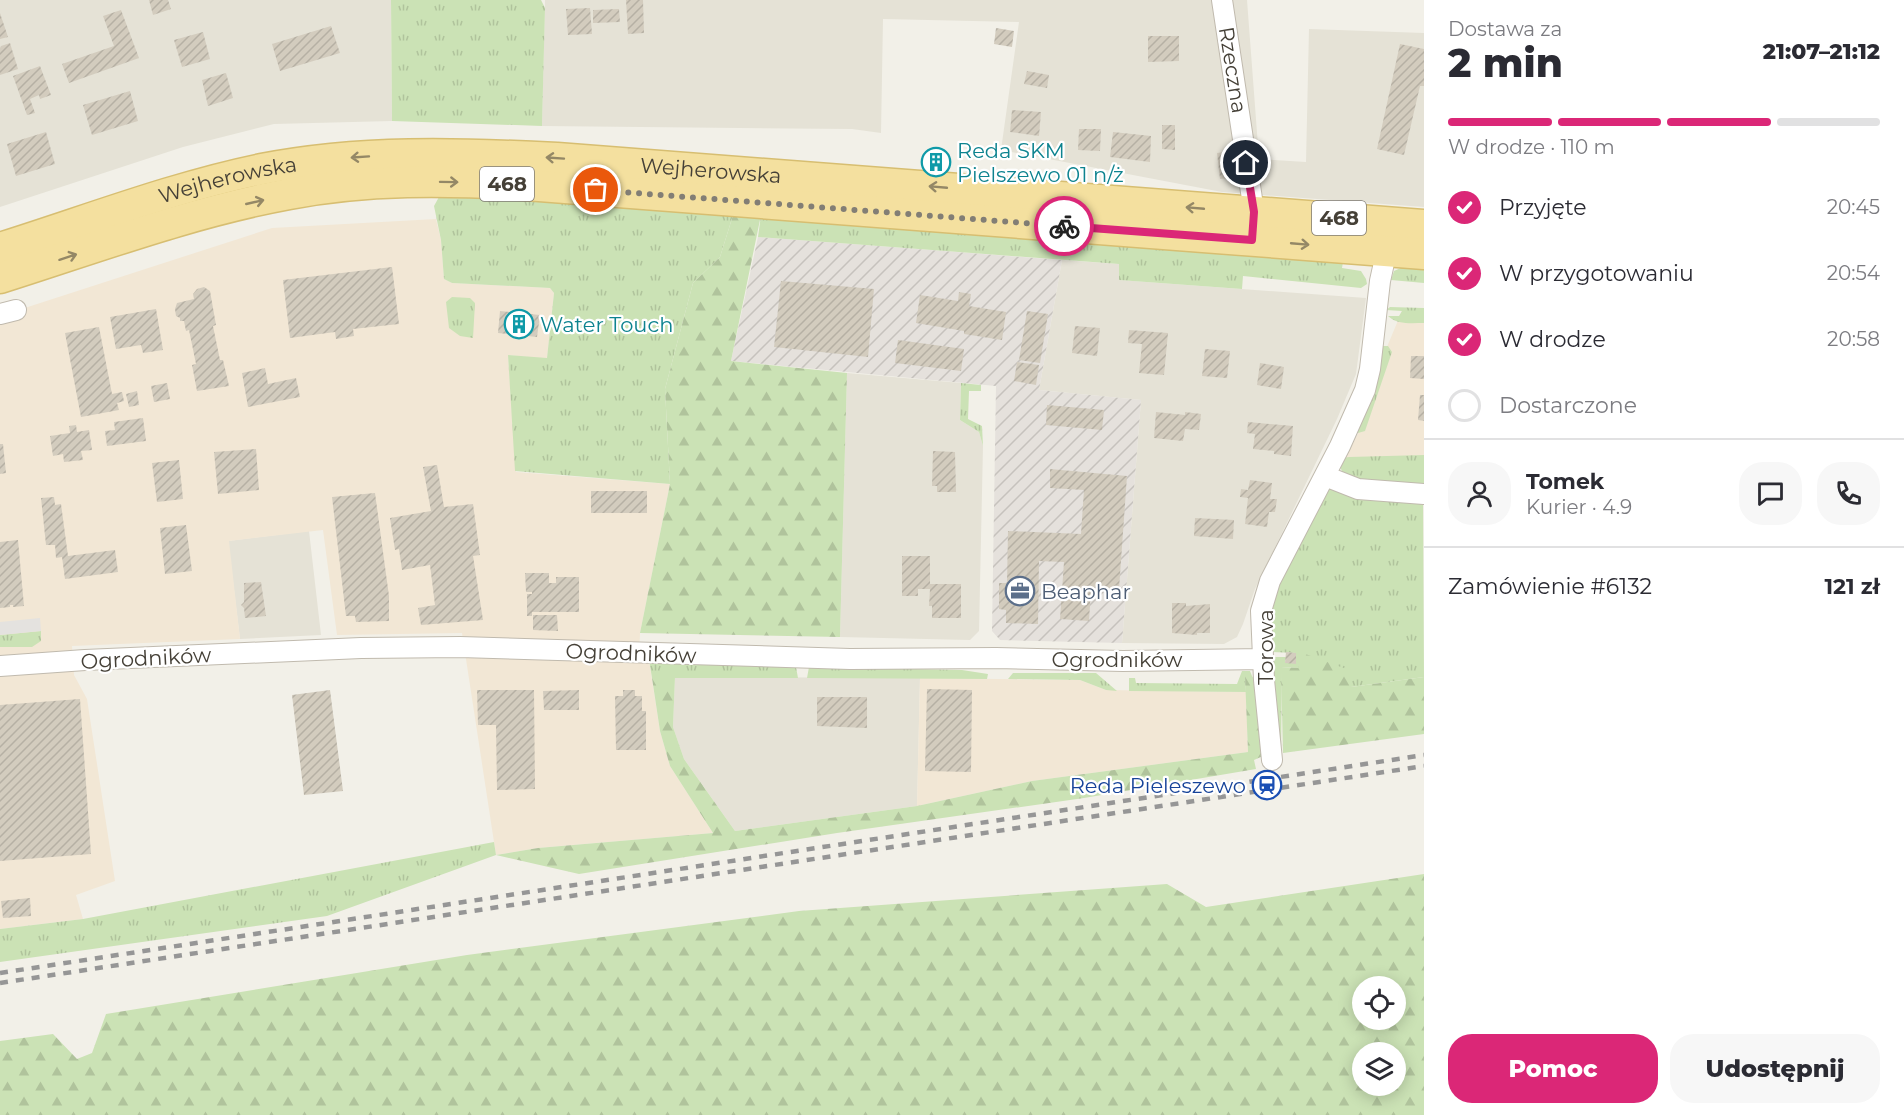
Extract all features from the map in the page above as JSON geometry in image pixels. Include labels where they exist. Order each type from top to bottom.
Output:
[{"type":"main road","name":"Wejherowska","points":[[0,248],[187,188],[262,169],[340,159],[435,153],[558,158],[1253,226],[1387,252],[1424,254]]},
{"type":"main road","name":"Wejherowska","points":[[0,278],[201,215],[290,194],[366,184],[427,182],[526,185],[1253,226],[1391,222],[1424,225]]},
{"type":"street","name":"Rzeczna","points":[[1222,0],[1253,226]]},
{"type":"street","points":[[1387,252],[1391,222]]},
{"type":"street","name":"Torowa","points":[[1272,760],[1261,611],[1270,581],[1365,390],[1370,369],[1380,281],[1387,252]]},
{"type":"street","points":[[1324,476],[1358,489],[1424,494]]},
{"type":"street","name":"Ogrodników","points":[[0,666],[85,660],[372,648],[460,647],[850,659],[996,658],[1124,661],[1263,658]]},
{"type":"shaded area","points":[[0,0],[391,0],[392,121],[274,124],[183,147],[0,207]]},
{"type":"shaded area","points":[[545,0],[1247,0],[1259,159],[1306,162],[1309,29],[1424,33],[1424,207],[1222,192],[1001,150],[1019,22],[883,19],[881,133],[852,129],[542,126]]},
{"type":"shaded area","points":[[436,219],[441,240],[444,279],[452,283],[550,288],[554,293],[547,359],[508,355],[516,472],[670,484],[640,633],[639,659],[649,660],[660,731],[670,766],[713,833],[538,848],[496,855],[462,633],[337,635],[323,530],[229,541],[240,639],[72,646],[74,675],[87,699],[115,881],[76,895],[83,919],[0,929],[0,316],[272,228]]},
{"type":"shaded area","points":[[758,237],[1062,260],[1039,390],[1141,400],[1122,643],[1000,640],[992,631],[996,386],[731,361]]},
{"type":"shaded area","points":[[1062,260],[1119,264],[1119,280],[1366,298],[1356,374],[1337,419],[1255,589],[1237,637],[1224,644],[1122,643],[1141,400],[1039,390]]},
{"type":"shaded area","points":[[1402,311],[1424,312],[1424,475],[1342,464],[1361,428],[1384,354]]},
{"type":"shaded area","points":[[847,373],[961,383],[960,420],[979,432],[983,446],[979,631],[970,640],[840,637]]},
{"type":"shaded area","points":[[309,531],[321,635],[240,639],[228,541]]},
{"type":"shaded area","points":[[40,618],[41,631],[0,635],[0,622]]},
{"type":"shaded area","points":[[675,677],[920,678],[917,806],[735,831],[684,759],[673,727]]},
{"type":"shaded area","points":[[920,678],[1080,680],[1106,690],[1246,692],[1248,752],[1032,781],[917,806]]},
{"type":"green space","points":[[391,0],[541,0],[545,8],[542,126],[392,121]]},
{"type":"green space","points":[[448,194],[734,212],[720,257],[693,283],[665,389],[670,484],[515,471],[508,355],[547,358],[554,293],[550,288],[452,283],[444,279],[441,240],[434,206],[439,197]]},
{"type":"green space","points":[[734,212],[761,215],[731,361],[847,373],[840,637],[640,633],[670,484],[665,389],[693,283],[720,257]]},
{"type":"green space","points":[[761,215],[1343,262],[1342,268],[1361,271],[1367,284],[1361,288],[1243,276],[1242,289],[1119,280],[1119,264],[758,237]]},
{"type":"green space","points":[[1405,266],[1424,268],[1424,283],[1391,280],[1394,271]]},
{"type":"green space","points":[[452,297],[470,298],[475,303],[473,338],[460,336],[449,328],[446,302]]},
{"type":"green space","points":[[1390,307],[1424,308],[1424,323],[1396,321],[1388,316],[1399,316],[1402,311],[1386,310]]},
{"type":"green space","points":[[1388,346],[1392,352],[1365,431],[1358,433],[1355,428],[1380,349]]},
{"type":"green space","points":[[961,383],[981,385],[981,391],[969,391],[968,419],[982,426],[983,446],[979,432],[960,420]]},
{"type":"green space","points":[[1424,455],[1424,484],[1367,483],[1343,473],[1339,465],[1342,458],[1349,457]]},
{"type":"green space","points":[[1336,487],[1423,503],[1424,677],[1351,687],[1298,668],[1282,667],[1281,753],[1272,657],[1286,657],[1285,663],[1296,663],[1296,653],[1272,652],[1271,621],[1276,588],[1325,490]]},
{"type":"green space","points":[[41,631],[41,641],[32,647],[0,647],[0,635]]},
{"type":"green space","points":[[1300,652],[1349,670],[1351,687],[1424,677],[1424,734],[1283,753],[1281,667],[1298,668]]},
{"type":"green space","points":[[649,660],[796,667],[798,678],[652,678]]},
{"type":"green space","points":[[809,667],[962,670],[988,674],[987,679],[807,678]]},
{"type":"green space","points":[[1242,671],[1250,671],[1252,676],[1245,676],[1246,692],[1129,691],[1129,678],[1135,678],[1136,683],[1237,684]]},
{"type":"green space","points":[[1013,673],[1096,673],[1117,691],[1106,690],[1080,680],[1008,679]]},
{"type":"green space","points":[[1245,676],[1252,676],[1259,687],[1263,756],[1254,760],[1256,769],[1084,798],[837,833],[579,874],[496,855],[538,848],[713,833],[670,766],[660,731],[652,678],[675,677],[673,727],[684,759],[735,831],[917,806],[1032,781],[1248,752]]},
{"type":"green space","points":[[494,842],[496,855],[327,916],[0,962],[0,929],[83,919]]},
{"type":"green space","points":[[1424,874],[1424,1115],[0,1115],[0,1041],[53,1034],[77,1059],[92,1053],[106,1014],[467,955],[799,911],[1167,884],[1206,907]]},
{"type":"building","points":[[149,0],[168,0],[171,9],[153,15]]},
{"type":"building","points":[[626,0],[643,0],[644,33],[628,34]]},
{"type":"building","points":[[590,8],[592,34],[568,35],[566,9]]},
{"type":"building","points":[[619,9],[620,22],[593,23],[593,10]]},
{"type":"building","points":[[121,10],[139,58],[69,83],[62,64],[114,46],[103,16]]},
{"type":"building","points":[[0,13],[8,37],[0,39]]},
{"type":"building","points":[[331,26],[340,53],[280,71],[272,44]]},
{"type":"building","points":[[996,28],[1014,31],[1012,47],[994,44]]},
{"type":"building","points":[[203,32],[210,59],[182,67],[174,40]]},
{"type":"building","points":[[1148,36],[1179,36],[1179,61],[1148,62]]},
{"type":"building","points":[[10,43],[18,69],[0,75],[0,48]]},
{"type":"building","points":[[1400,44],[1424,49],[1424,86],[1420,86],[1404,155],[1377,149]]},
{"type":"building","points":[[40,66],[51,95],[40,99],[39,95],[30,99],[35,113],[27,115],[13,76]]},
{"type":"building","points":[[1027,71],[1049,75],[1047,88],[1024,84]]},
{"type":"building","points":[[226,73],[233,98],[208,106],[202,80]]},
{"type":"building","points":[[130,91],[138,121],[92,135],[83,105]]},
{"type":"building","points":[[1012,110],[1041,112],[1039,136],[1010,132]]},
{"type":"building","points":[[1162,125],[1175,125],[1175,150],[1162,149]]},
{"type":"building","points":[[1079,129],[1101,129],[1100,151],[1078,150]]},
{"type":"building","points":[[46,132],[55,164],[16,176],[7,144]]},
{"type":"building","points":[[1113,132],[1151,136],[1150,162],[1110,157]]},
{"type":"building","points":[[1232,151],[1235,177],[1220,179],[1217,153]]},
{"type":"building","points":[[392,267],[399,324],[353,329],[354,336],[336,339],[335,332],[290,338],[283,280]]},
{"type":"building","points":[[781,281],[874,289],[868,357],[774,347]]},
{"type":"building","points":[[204,287],[210,291],[216,325],[213,326],[220,360],[223,360],[229,386],[197,391],[192,365],[196,364],[189,330],[186,331],[184,321],[180,321],[180,318],[176,316],[175,309],[177,303],[194,299],[193,294],[197,289]]},
{"type":"building","points":[[959,292],[971,294],[969,306],[1006,312],[1002,340],[916,323],[920,295],[958,301]]},
{"type":"building","points":[[156,309],[163,350],[143,353],[141,345],[116,349],[110,317]]},
{"type":"building","name":"Water Touch","points":[[500,311],[540,315],[537,337],[498,333]]},
{"type":"building","points":[[1027,311],[1048,314],[1040,363],[1019,360]]},
{"type":"building","points":[[1075,326],[1100,328],[1097,356],[1072,353]]},
{"type":"building","points":[[99,327],[112,394],[122,392],[124,401],[117,403],[119,410],[81,417],[65,333]]},
{"type":"building","points":[[1129,330],[1168,333],[1164,375],[1139,373],[1142,344],[1128,343]]},
{"type":"building","points":[[898,340],[964,349],[961,371],[895,363]]},
{"type":"building","points":[[1205,349],[1230,351],[1227,378],[1202,376]]},
{"type":"building","points":[[1411,356],[1424,356],[1424,379],[1410,378]]},
{"type":"building","points":[[1017,362],[1039,365],[1036,385],[1014,381]]},
{"type":"building","points":[[1260,363],[1284,367],[1281,389],[1257,385]]},
{"type":"building","points":[[265,368],[268,384],[296,378],[300,397],[248,407],[242,373]]},
{"type":"building","points":[[167,383],[170,399],[154,402],[151,386]]},
{"type":"building","points":[[137,391],[139,405],[129,407],[126,394]]},
{"type":"building","points":[[1420,395],[1424,395],[1424,421],[1418,420]]},
{"type":"building","points":[[1047,405],[1104,410],[1102,430],[1046,425]]},
{"type":"building","points":[[1156,412],[1201,414],[1199,430],[1185,429],[1183,441],[1154,438]]},
{"type":"building","points":[[143,418],[146,441],[107,446],[105,431],[115,430],[114,422]]},
{"type":"building","points":[[1248,422],[1293,426],[1291,456],[1274,454],[1274,451],[1253,449],[1255,434],[1247,433]]},
{"type":"building","points":[[76,425],[77,432],[89,430],[92,450],[81,451],[83,460],[64,462],[63,454],[53,456],[50,436],[70,433],[69,426]]},
{"type":"building","points":[[0,444],[3,444],[6,473],[0,474]]},
{"type":"building","points":[[256,449],[259,490],[218,494],[214,452]]},
{"type":"building","points":[[933,451],[955,452],[956,492],[937,492],[937,486],[932,486]]},
{"type":"building","points":[[179,460],[183,499],[157,502],[152,463]]},
{"type":"building","points":[[437,465],[444,507],[473,504],[480,555],[473,556],[483,620],[421,625],[418,608],[435,605],[430,565],[402,570],[399,549],[395,550],[390,518],[431,511],[423,467]]},
{"type":"building","points":[[1050,469],[1127,476],[1119,589],[1091,588],[1089,621],[1060,619],[1064,562],[1039,561],[1038,624],[1006,623],[1006,610],[999,609],[999,583],[1007,583],[1008,531],[1081,534],[1084,490],[1050,488]]},
{"type":"building","points":[[1250,480],[1272,483],[1270,499],[1277,499],[1275,512],[1269,512],[1267,527],[1245,524],[1248,498],[1240,497],[1241,489],[1248,490]]},
{"type":"building","points":[[591,491],[647,491],[647,513],[591,513]]},
{"type":"building","points":[[375,493],[389,596],[389,621],[356,622],[355,616],[346,616],[332,497]]},
{"type":"building","points":[[54,497],[55,505],[61,504],[68,556],[115,550],[118,572],[65,579],[62,557],[56,558],[55,545],[46,545],[41,498]]},
{"type":"building","points":[[1195,518],[1234,520],[1233,539],[1194,536]]},
{"type":"building","points":[[186,525],[192,571],[165,574],[160,528]]},
{"type":"building","points":[[18,540],[24,606],[10,605],[10,607],[0,608],[0,542]]},
{"type":"building","points":[[902,556],[930,556],[930,584],[961,584],[961,618],[932,618],[932,606],[929,606],[930,589],[918,589],[918,596],[902,596]]},
{"type":"building","points":[[525,573],[549,573],[549,583],[556,583],[556,577],[579,577],[579,612],[532,612],[532,616],[527,616],[527,594],[532,594],[532,592],[526,592]]},
{"type":"building","points":[[261,582],[266,616],[245,618],[244,608],[241,605],[244,602],[244,583]]},
{"type":"building","points":[[1172,603],[1186,603],[1186,606],[1210,604],[1210,633],[1197,633],[1197,635],[1172,633]]},
{"type":"building","points":[[533,615],[557,615],[558,631],[533,630]]},
{"type":"building","points":[[1286,652],[1296,653],[1296,664],[1285,663]]},
{"type":"building","points":[[927,689],[972,690],[971,772],[925,771]]},
{"type":"building","points":[[330,690],[343,791],[304,795],[292,695]]},
{"type":"building","points":[[477,690],[534,690],[535,789],[497,790],[496,725],[478,725]]},
{"type":"building","points":[[579,690],[579,710],[544,710],[543,691]]},
{"type":"building","points":[[623,690],[635,690],[635,696],[642,696],[642,711],[646,711],[646,750],[616,750],[615,696],[623,696]]},
{"type":"building","points":[[817,697],[867,697],[867,728],[817,726]]},
{"type":"building","points":[[80,699],[91,854],[0,861],[0,705]]},
{"type":"building","points":[[30,898],[31,916],[3,918],[1,901]]},
{"type":"railway","points":[[0,973],[1424,755]]},
{"type":"railway","points":[[0,983],[1424,766]]},
{"type":"way so far","points":[[596,190],[1064,226]]},
{"type":"place","name":"Reda SKM Pielszewo 01 n/ż","points":[[936,162]]},
{"type":"place","name":"Water Touch","points":[[519,324]]},
{"type":"place","name":"Beaphar","points":[[1020,591]]},
{"type":"place","name":"Reda Pieleszewo","points":[[1267,785]]},
{"type":"route","points":[[1064,226],[1252,240],[1254,212],[1246,163]]}]
